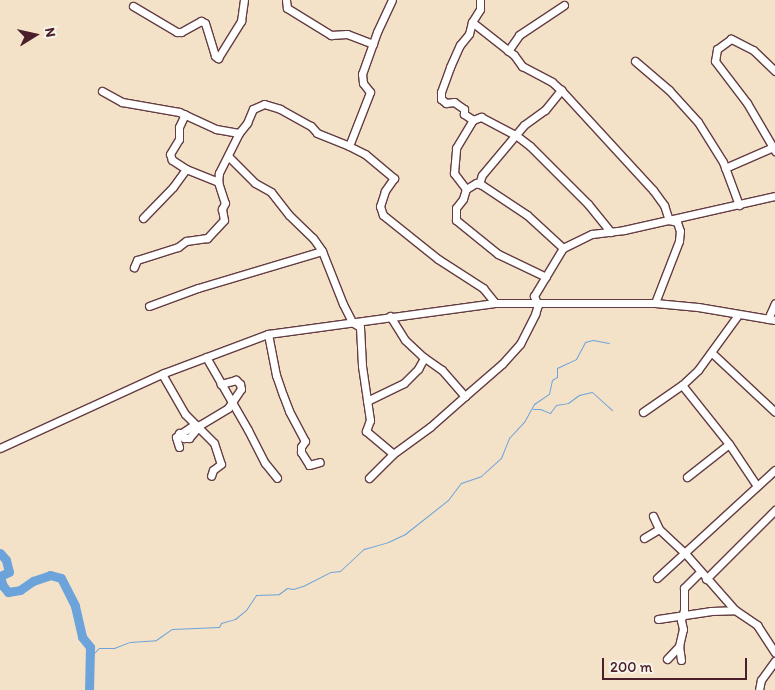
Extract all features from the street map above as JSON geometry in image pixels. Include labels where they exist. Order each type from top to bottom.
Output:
[{"type":"street","points":[[133,6],[177,32],[181,32],[201,21],[205,23],[215,56],[218,58],[241,21],[244,0]]},
{"type":"street","points":[[286,0],[287,8],[331,35],[347,34],[373,44]]},
{"type":"street","points":[[349,146],[370,92],[363,83],[362,74],[392,0]]},
{"type":"street","points":[[473,120],[464,114],[464,109],[454,102],[446,103],[441,99],[445,80],[460,46],[469,34],[472,22],[480,9],[480,0]]},
{"type":"street","points":[[508,51],[519,35],[564,5]]},
{"type":"street","points":[[472,22],[508,51],[531,73],[552,82],[561,90],[652,190],[664,205],[669,220]]},
{"type":"street","points":[[725,168],[774,149],[746,103],[715,61],[717,49],[731,39],[753,50],[775,71]]},
{"type":"street","points":[[635,61],[669,90],[698,122],[713,143],[725,168],[739,206]]},
{"type":"street","points":[[479,184],[482,176],[518,136],[524,125],[538,116],[556,99],[561,90]]},
{"type":"street","points":[[102,91],[122,102],[186,114],[216,129],[238,133]]},
{"type":"street","points":[[134,266],[137,260],[178,247],[186,241],[206,238],[218,228],[224,220],[222,210],[225,203],[218,182],[219,173],[238,133],[247,123],[253,109],[264,104],[280,109],[311,126],[317,133],[365,154],[394,178],[385,191],[380,206],[383,215],[446,264],[483,288],[495,302]]},
{"type":"street","points":[[186,114],[179,127],[179,139],[170,154],[172,160],[186,169],[218,182]]},
{"type":"street","points":[[466,189],[454,173],[456,148],[473,120],[481,117],[518,136],[561,177],[611,232]]},
{"type":"street","points":[[228,156],[255,183],[271,192],[289,215],[313,238],[322,251],[352,322],[360,327],[362,366],[370,420],[366,431],[393,454]]},
{"type":"street","points":[[143,218],[173,187],[186,169]]},
{"type":"street","points":[[546,277],[498,254],[456,220],[456,208],[463,199],[466,189],[476,183],[479,184],[527,215],[563,248]]},
{"type":"street","points":[[369,478],[393,454],[430,427],[502,364],[520,344],[538,305],[534,296],[563,248],[592,234],[611,232],[739,206],[775,196]]},
{"type":"street","points":[[656,303],[679,241],[679,225],[669,220]]},
{"type":"street","points":[[149,306],[198,288],[258,272],[322,251]]},
{"type":"street","points":[[0,448],[162,374],[268,334],[495,302],[656,303],[698,307],[772,319],[775,303]]},
{"type":"street","points":[[643,412],[682,385],[712,353],[738,314]]},
{"type":"street","points":[[390,316],[405,340],[424,358],[442,370],[465,396]]},
{"type":"street","points":[[268,334],[280,388],[289,411],[305,441],[301,447],[301,452],[309,465],[320,462]]},
{"type":"street","points":[[712,353],[775,412]]},
{"type":"street","points":[[206,357],[265,463],[277,478]]},
{"type":"street","points":[[367,401],[404,383],[418,369],[424,358]]},
{"type":"street","points":[[162,374],[185,414],[214,443],[221,464],[213,470],[211,476]]},
{"type":"street","points":[[178,447],[176,437],[179,433],[196,427],[228,408],[241,389],[240,384],[236,380],[222,384]]},
{"type":"street","points":[[682,385],[729,444],[757,486]]},
{"type":"street","points":[[687,477],[729,444]]},
{"type":"street","points":[[657,578],[775,470]]},
{"type":"street","points":[[706,579],[775,510]]},
{"type":"street","points":[[653,516],[659,528],[684,552],[735,610],[757,625],[775,653]]},
{"type":"street","points":[[644,538],[659,528]]},
{"type":"street","points":[[681,660],[678,646],[684,610],[684,588],[700,572]]},
{"type":"street","points":[[668,618],[683,604]]},
{"type":"street","points":[[658,619],[682,617],[711,611],[735,610]]},
{"type":"street","points":[[666,659],[678,646]]},
{"type":"street","points":[[759,690],[762,680],[775,661]]},
{"type":"waterway","points":[[91,656],[99,648],[114,648],[130,642],[156,640],[172,629],[219,627],[221,623],[235,619],[246,610],[256,595],[279,594],[287,588],[293,589],[303,586],[331,572],[340,571],[364,549],[388,542],[405,534],[448,500],[461,483],[481,476],[501,458],[509,438],[524,422],[534,404],[549,394],[552,380],[557,377],[557,368],[576,359],[585,342],[593,340],[609,343]]},
{"type":"waterway","points":[[533,409],[540,409],[550,413],[556,405],[568,403],[579,395],[592,392],[612,410]]},
{"type":"waterway","points":[[0,553],[6,560],[9,572],[0,576]]},
{"type":"waterway","points":[[0,577],[3,586],[8,592],[20,590],[33,581],[50,575],[61,578],[75,606],[82,637],[90,647],[89,690]]}]
